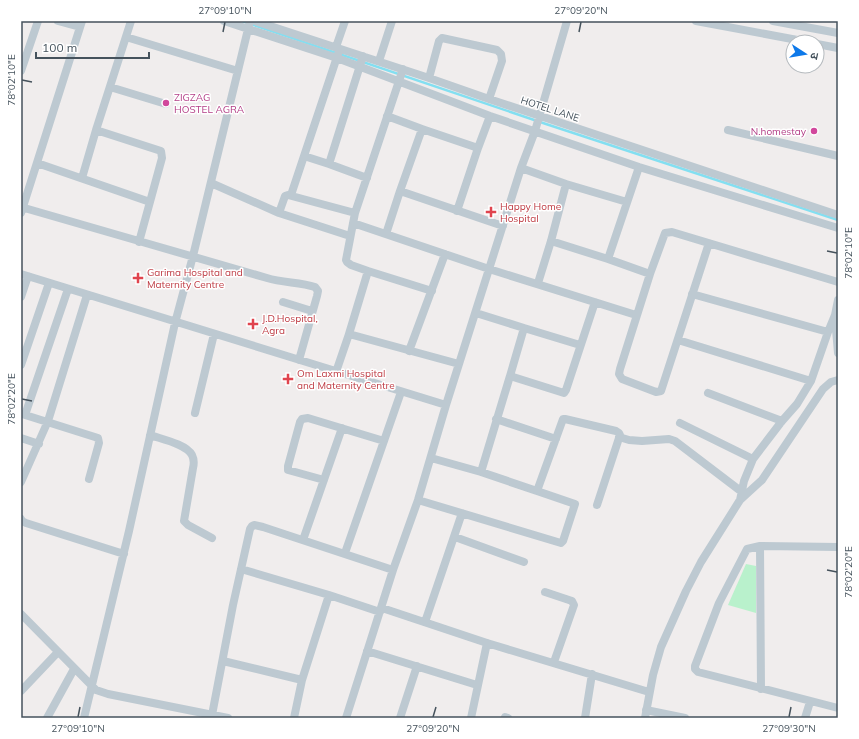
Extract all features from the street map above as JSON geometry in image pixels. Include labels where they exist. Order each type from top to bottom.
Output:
[{"type":"street","points":[[22,67],[38,21]]},
{"type":"street","points":[[58,21],[80,24],[22,209],[193,256],[270,279],[315,287],[318,291],[299,360]]},
{"type":"street","points":[[82,178],[131,21]]},
{"type":"street","points":[[224,21],[250,24],[490,116],[639,167],[838,228]]},
{"type":"street","points":[[291,195],[337,58],[345,21]]},
{"type":"street","points":[[379,61],[392,21]]},
{"type":"street","points":[[346,718],[367,650],[418,500],[446,405],[521,168],[540,116],[567,21]]},
{"type":"street","points":[[696,21],[785,38]]},
{"type":"street","points":[[773,21],[838,33]]},
{"type":"street","points":[[84,718],[124,554],[176,323],[250,24]]},
{"type":"street","name":"HOTEL LANE","points":[[250,24],[379,61],[838,215]]},
{"type":"street","points":[[126,37],[238,72]]},
{"type":"street","points":[[429,78],[439,41],[442,38],[497,50],[501,54],[502,61],[489,99]]},
{"type":"street","points":[[825,46],[838,48]]},
{"type":"street","points":[[329,164],[363,56]]},
{"type":"street","points":[[403,69],[355,213],[350,236],[347,262],[351,266],[432,291]]},
{"type":"street","points":[[110,87],[166,104]]},
{"type":"street","points":[[387,116],[478,148]]},
{"type":"street","points":[[457,210],[490,116]]},
{"type":"street","points":[[386,234],[422,129]]},
{"type":"street","points":[[96,130],[161,151],[162,158],[139,242]]},
{"type":"street","points":[[728,130],[838,156]]},
{"type":"street","points":[[304,156],[367,178]]},
{"type":"street","points":[[37,163],[150,202]]},
{"type":"street","points":[[608,259],[639,167]]},
{"type":"street","points":[[521,168],[566,184],[627,202]]},
{"type":"street","points":[[211,183],[279,213],[350,236]]},
{"type":"street","points":[[538,283],[566,184]]},
{"type":"street","points":[[400,191],[503,226]]},
{"type":"street","points":[[279,213],[285,196],[291,195],[355,213]]},
{"type":"street","points":[[353,223],[489,269],[538,283],[636,315]]},
{"type":"street","points":[[709,243],[661,391],[656,392],[622,379],[619,374],[620,369],[636,315],[665,233],[672,232],[709,243],[838,282]]},
{"type":"street","points":[[551,241],[650,274]]},
{"type":"street","points":[[409,351],[445,254]]},
{"type":"street","points":[[336,372],[368,271]]},
{"type":"street","points":[[21,297],[24,275],[446,405]]},
{"type":"street","points":[[21,365],[49,283]]},
{"type":"street","points":[[68,289],[23,414],[98,438],[99,443],[89,479]]},
{"type":"street","points":[[692,294],[828,332]]},
{"type":"street","points":[[21,482],[48,421],[88,295]]},
{"type":"street","points":[[283,302],[312,311]]},
{"type":"street","points":[[510,376],[564,392],[566,390],[595,302]]},
{"type":"street","points":[[740,500],[744,481],[753,460],[782,421],[797,404],[811,381],[838,303]]},
{"type":"street","points":[[476,313],[580,345]]},
{"type":"street","points":[[835,315],[838,353]]},
{"type":"street","points":[[481,472],[524,328]]},
{"type":"street","points":[[195,413],[214,334]]},
{"type":"street","points":[[349,334],[459,364]]},
{"type":"street","points":[[678,340],[811,381]]},
{"type":"street","points":[[685,718],[646,714],[649,692],[661,646],[701,562],[740,500],[762,480],[823,388],[831,382],[838,380]]},
{"type":"street","points":[[344,553],[401,392]]},
{"type":"street","points":[[708,393],[782,421]]},
{"type":"street","points":[[324,480],[288,470],[287,468],[302,419],[308,418],[384,441]]},
{"type":"street","points":[[537,491],[564,418],[619,433],[597,504]]},
{"type":"street","points":[[496,419],[556,439]]},
{"type":"street","points":[[680,423],[753,460]]},
{"type":"street","points":[[303,540],[342,428]]},
{"type":"street","points":[[150,435],[183,447],[192,455],[194,468],[184,521],[188,526],[212,538]]},
{"type":"street","points":[[619,437],[636,441],[669,439],[674,441],[742,492]]},
{"type":"street","points":[[21,438],[38,444]]},
{"type":"street","points":[[418,500],[561,543],[563,541],[575,504],[481,472],[431,458]]},
{"type":"street","points":[[425,622],[462,513]]},
{"type":"street","points":[[21,519],[26,523],[124,554]]},
{"type":"street","points":[[212,715],[241,569],[250,528],[252,526],[258,526],[394,570]]},
{"type":"street","points":[[455,537],[524,562]]},
{"type":"street","points":[[838,547],[760,546],[745,550],[719,603],[694,666],[698,672],[838,708]]},
{"type":"street","points":[[760,546],[761,689]]},
{"type":"street","points":[[241,569],[425,622],[487,643],[554,662],[649,692]]},
{"type":"street","points":[[545,592],[572,601],[574,605],[554,662]]},
{"type":"street","points":[[294,718],[302,680],[329,595]]},
{"type":"street","points":[[21,614],[96,690],[108,694],[228,718]]},
{"type":"street","points":[[471,718],[487,643]]},
{"type":"street","points":[[367,650],[477,685]]},
{"type":"street","points":[[22,688],[58,652]]},
{"type":"street","points":[[223,661],[302,680]]},
{"type":"street","points":[[400,718],[417,666]]},
{"type":"street","points":[[47,718],[74,669]]},
{"type":"street","points":[[585,718],[592,674]]},
{"type":"street","points":[[805,718],[810,702]]},
{"type":"green space","points":[[746,564],[756,566],[756,613],[728,605]]},
{"type":"waterway","points":[[242,21],[546,124],[838,220]]},
{"type":"place","name":"ZIGZAG HOSTEL AGRA","points":[[166,103]]},
{"type":"place","name":"N.homestay","points":[[814,131]]},
{"type":"place","name":"Happy Home Hospital","points":[[491,212]]},
{"type":"place","name":"Garima Hospital and Maternity Centre","points":[[138,278]]},
{"type":"place","name":"J.D.Hospital, Agra","points":[[253,324]]},
{"type":"place","name":"Om Laxmi Hospital and Maternity Centre","points":[[288,379]]}]
